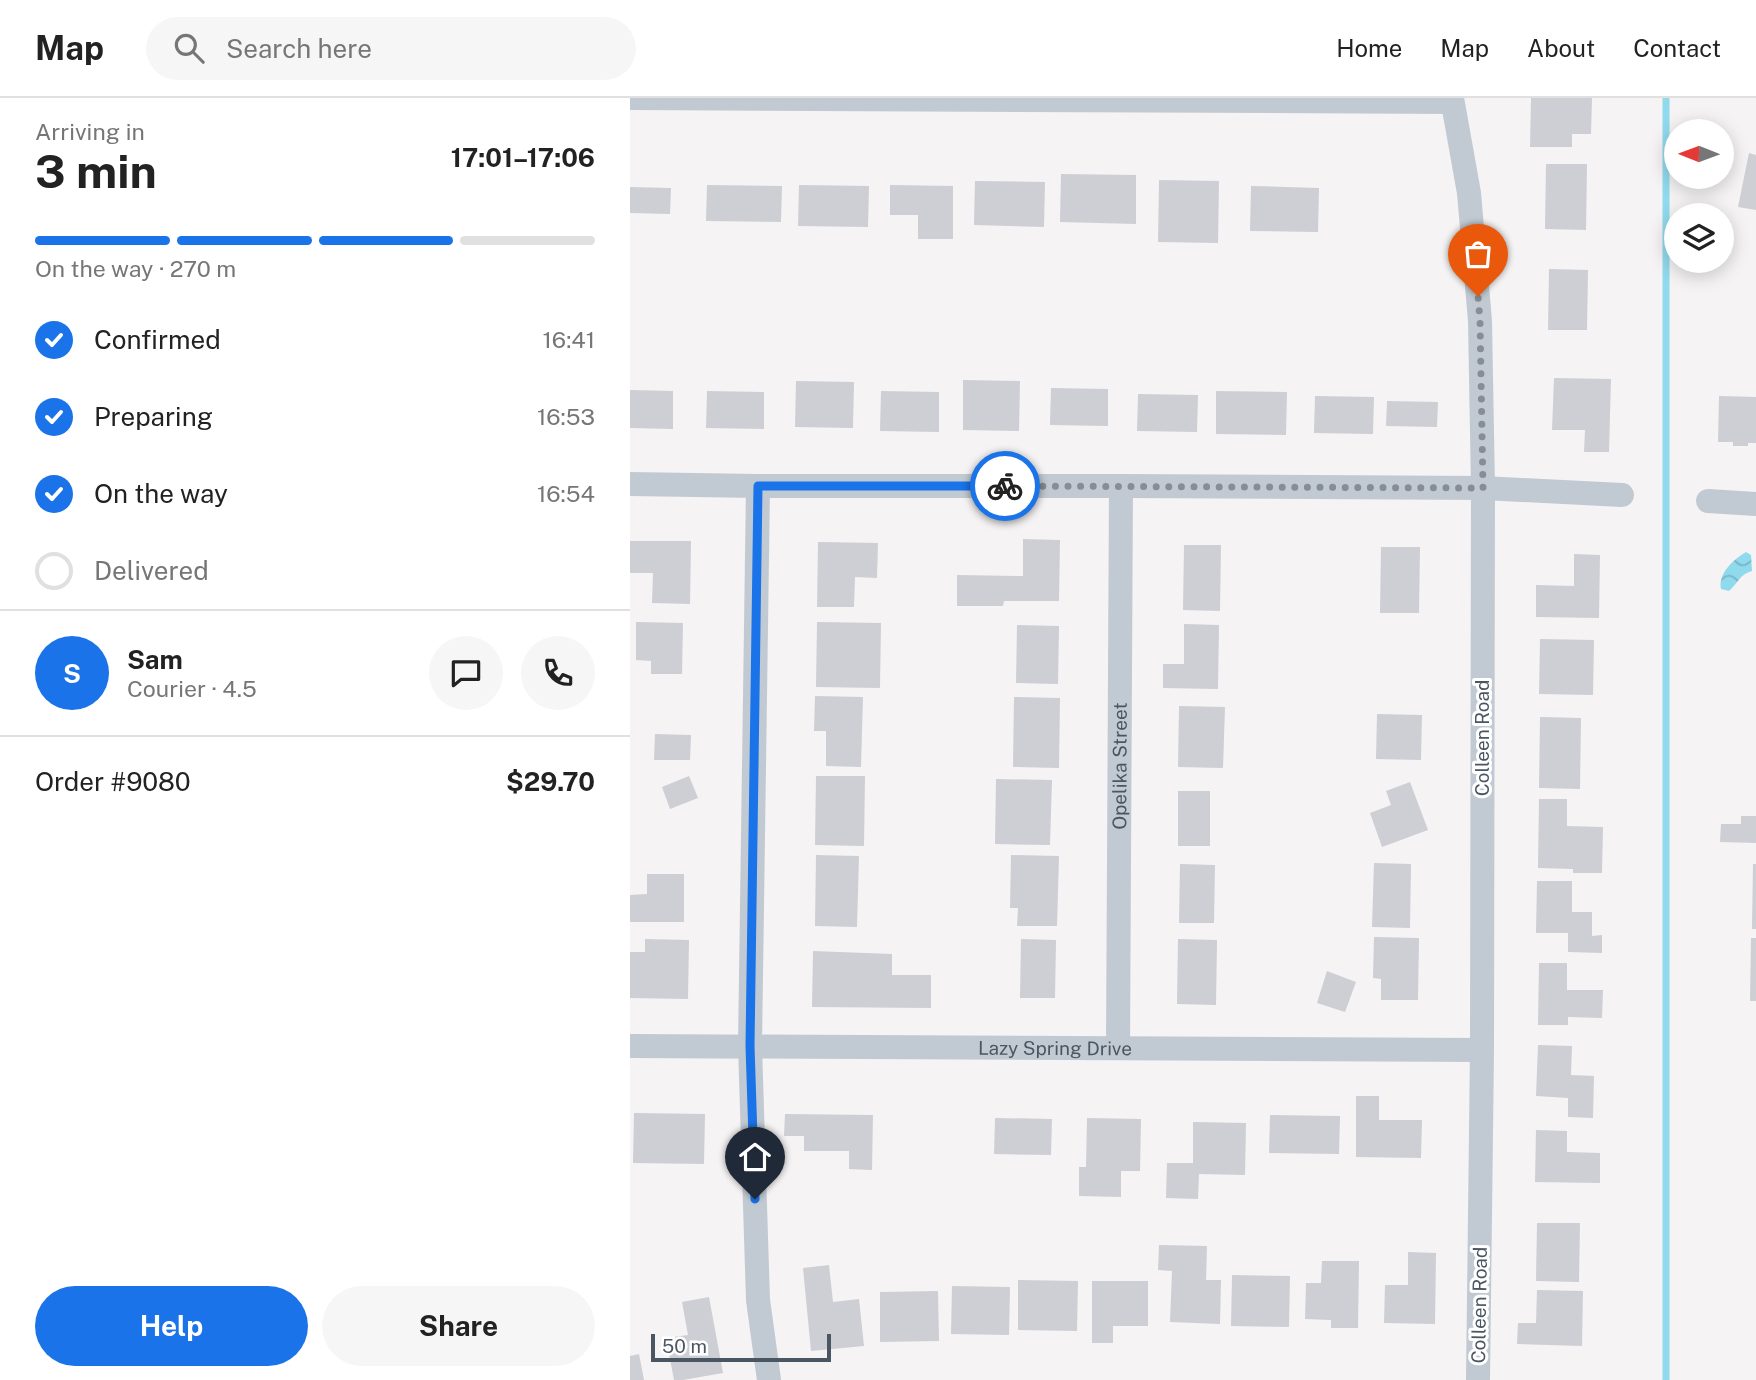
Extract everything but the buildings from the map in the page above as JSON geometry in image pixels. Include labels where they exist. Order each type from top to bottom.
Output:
[{"type":"street","points":[[630,98],[1452,100]]},
{"type":"street","name":"Colleen Road","points":[[1452,100],[1469,193],[1480,321],[1483,488],[1482,1050],[1478,1380]]},
{"type":"street","points":[[630,484],[1483,488],[1622,495]]},
{"type":"street","points":[[758,486],[750,1046],[758,1300],[769,1380]]},
{"type":"street","name":"Opelika Street","points":[[1118,1048],[1121,486]]},
{"type":"street","points":[[1708,501],[1756,504]]},
{"type":"street","name":"Lazy Spring Drive","points":[[630,1046],[1482,1050]]},
{"type":"water","points":[[1746,552],[1751,555],[1752,571],[1729,591],[1721,589],[1724,572]]},
{"type":"waterway","points":[[1666,98],[1666,1380]]},
{"type":"way so far","points":[[1005,486],[1483,488],[1478,296]]},
{"type":"route","points":[[755,1199],[750,1046],[758,486],[1005,486]]}]
